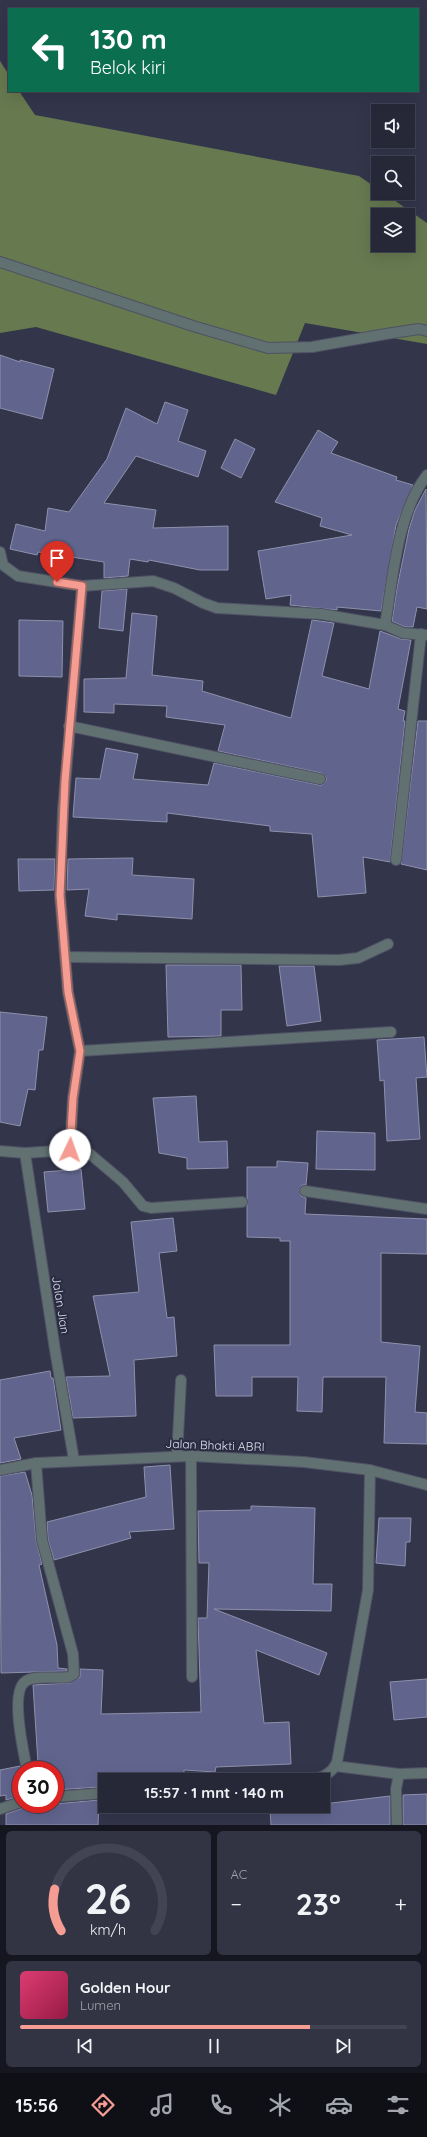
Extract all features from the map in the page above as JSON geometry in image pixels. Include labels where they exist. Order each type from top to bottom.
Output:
[{"type":"street","points":[[0,262],[199,328],[268,348],[312,347],[419,329],[427,331]]},
{"type":"street","points":[[385,625],[404,517],[419,485],[427,475]]},
{"type":"street","points":[[0,552],[3,564],[18,576],[82,586],[153,581],[174,588],[203,603],[217,608],[321,614],[385,625],[403,633],[424,634],[396,860]]},
{"type":"street","points":[[70,1150],[73,1098],[80,1051],[68,992],[60,895],[63,809],[82,586]]},
{"type":"street","points":[[69,726],[320,779]]},
{"type":"street","points":[[65,957],[339,960],[358,958],[388,944]]},
{"type":"street","points":[[80,1051],[391,1032]]},
{"type":"street","points":[[0,1150],[25,1153],[70,1150],[90,1154],[124,1182],[144,1206],[150,1208],[242,1202]]},
{"type":"street","name":"Jalan Jian","points":[[25,1153],[55,1350],[74,1460]]},
{"type":"street","points":[[305,1191],[427,1208]]},
{"type":"street","points":[[176,1456],[181,1380]]},
{"type":"street","points":[[191,1456],[192,1677]]},
{"type":"street","name":"Jalan Bhakti ABRI","points":[[0,1470],[36,1463],[74,1460],[191,1456],[304,1462],[370,1470],[427,1485]]},
{"type":"street","points":[[26,1761],[19,1717],[19,1692],[22,1684],[31,1679],[69,1677],[74,1674],[73,1654],[42,1540],[36,1463]]},
{"type":"street","points":[[328,1773],[335,1766],[368,1590],[370,1470]]},
{"type":"street","points":[[335,1766],[399,1774],[427,1773]]},
{"type":"street","points":[[397,1825],[396,1789],[399,1774]]},
{"type":"street","points":[[64,1796],[98,1794]]},
{"type":"street","points":[[0,1809],[12,1805]]},
{"type":"green space","points":[[0,61],[8,73],[8,92],[20,92],[35,115],[359,176],[371,184],[371,200],[394,200],[406,208],[371,208],[371,252],[415,252],[415,215],[427,223],[427,344],[305,323],[276,395],[36,327],[0,333]]},
{"type":"building","points":[[0,355],[20,362],[20,360],[54,369],[42,419],[0,408]]},
{"type":"building","points":[[165,402],[188,410],[178,441],[206,451],[198,477],[136,456],[104,503],[156,510],[153,528],[228,526],[228,570],[200,570],[149,560],[148,562],[130,559],[128,576],[104,578],[104,562],[38,552],[37,555],[10,549],[16,524],[45,531],[48,508],[69,512],[107,459],[126,408],[157,424]]},
{"type":"building","points":[[318,430],[338,442],[331,453],[397,477],[396,480],[413,485],[396,525],[381,611],[337,607],[337,610],[290,605],[291,595],[266,599],[258,551],[352,535],[320,526],[322,518],[275,502]]},
{"type":"building","points":[[235,439],[255,449],[241,478],[221,468]]},
{"type":"building","points":[[426,489],[427,609],[417,607],[413,627],[405,627],[392,621],[397,588],[409,529],[415,510]]},
{"type":"building","points":[[127,589],[123,631],[99,628],[102,591]]},
{"type":"building","points":[[132,613],[157,616],[152,675],[203,681],[202,691],[291,718],[312,620],[334,623],[322,676],[369,689],[380,631],[401,639],[411,640],[398,709],[405,711],[403,721],[405,721],[390,862],[363,857],[366,893],[318,897],[312,834],[270,831],[270,826],[167,813],[167,822],[73,817],[76,778],[100,779],[106,748],[138,754],[133,779],[208,785],[214,763],[319,785],[322,785],[326,781],[326,777],[321,773],[218,751],[225,725],[166,717],[167,706],[114,704],[114,713],[84,712],[84,679],[126,678]]},
{"type":"building","points":[[19,620],[63,621],[62,677],[19,676]]},
{"type":"building","points":[[418,721],[427,721],[427,870],[401,864]]},
{"type":"building","points":[[133,858],[132,875],[194,879],[192,919],[117,914],[117,920],[85,916],[89,889],[67,890],[68,859]]},
{"type":"building","points":[[18,859],[55,859],[54,890],[19,891]]},
{"type":"building","points":[[166,965],[241,965],[242,1010],[221,1010],[221,1036],[168,1037]]},
{"type":"building","points":[[279,966],[314,966],[321,1021],[287,1026]]},
{"type":"building","points":[[0,1012],[47,1017],[43,1050],[39,1050],[35,1090],[28,1089],[20,1126],[0,1122]]},
{"type":"building","points":[[424,1037],[427,1077],[416,1078],[420,1139],[387,1141],[384,1080],[380,1081],[377,1040]]},
{"type":"building","points":[[196,1096],[199,1142],[227,1141],[228,1168],[187,1169],[187,1158],[159,1153],[153,1098]]},
{"type":"building","points":[[317,1131],[375,1133],[375,1170],[316,1169]]},
{"type":"building","points":[[277,1161],[308,1163],[306,1185],[302,1185],[299,1190],[301,1196],[306,1198],[305,1214],[427,1219],[427,1254],[381,1253],[381,1342],[420,1346],[415,1412],[427,1413],[427,1444],[384,1443],[386,1377],[323,1377],[322,1412],[297,1411],[298,1377],[252,1377],[252,1396],[216,1396],[214,1345],[290,1345],[290,1241],[280,1241],[280,1238],[247,1237],[247,1167],[277,1167]]},
{"type":"building","points":[[81,1169],[85,1209],[48,1212],[44,1172]]},
{"type":"building","points":[[173,1218],[177,1251],[159,1253],[167,1318],[174,1317],[177,1356],[134,1360],[136,1416],[73,1418],[66,1377],[110,1376],[93,1296],[139,1292],[131,1222]]},
{"type":"building","points":[[50,1371],[51,1378],[53,1378],[61,1430],[14,1438],[21,1459],[0,1463],[0,1380]]},
{"type":"building","points":[[170,1465],[174,1529],[129,1532],[131,1538],[54,1560],[48,1539],[47,1522],[146,1497],[144,1467]]},
{"type":"building","points":[[25,1472],[32,1495],[36,1540],[42,1564],[39,1565],[57,1645],[58,1668],[67,1669],[67,1671],[1,1673],[0,1476]]},
{"type":"building","points":[[251,1506],[315,1508],[313,1584],[332,1584],[331,1611],[214,1609],[327,1653],[319,1675],[256,1650],[264,1723],[289,1722],[291,1764],[216,1767],[215,1772],[184,1770],[184,1773],[98,1773],[98,1787],[64,1789],[64,1761],[38,1761],[33,1685],[70,1683],[80,1677],[80,1669],[103,1670],[101,1714],[201,1712],[198,1618],[207,1618],[209,1563],[199,1563],[198,1511],[251,1510]]},
{"type":"building","points":[[379,1518],[411,1518],[410,1542],[406,1542],[405,1566],[376,1563]]},
{"type":"building","points":[[427,1679],[427,1717],[394,1720],[390,1682]]},
{"type":"building","points":[[12,1768],[12,1798],[6,1800],[6,1795],[0,1796],[0,1770]]},
{"type":"building","points":[[427,1794],[427,1825],[403,1825],[403,1795]]},
{"type":"building","points":[[390,1796],[390,1825],[271,1825],[270,1813],[330,1813],[330,1803]]},
{"type":"building","points":[[98,1800],[98,1825],[6,1825],[6,1814],[12,1812],[64,1813],[64,1803]]},
{"type":"route","points":[[57,582],[82,586],[72,683],[63,809],[60,895],[68,992],[80,1051],[73,1098],[70,1150]]}]
